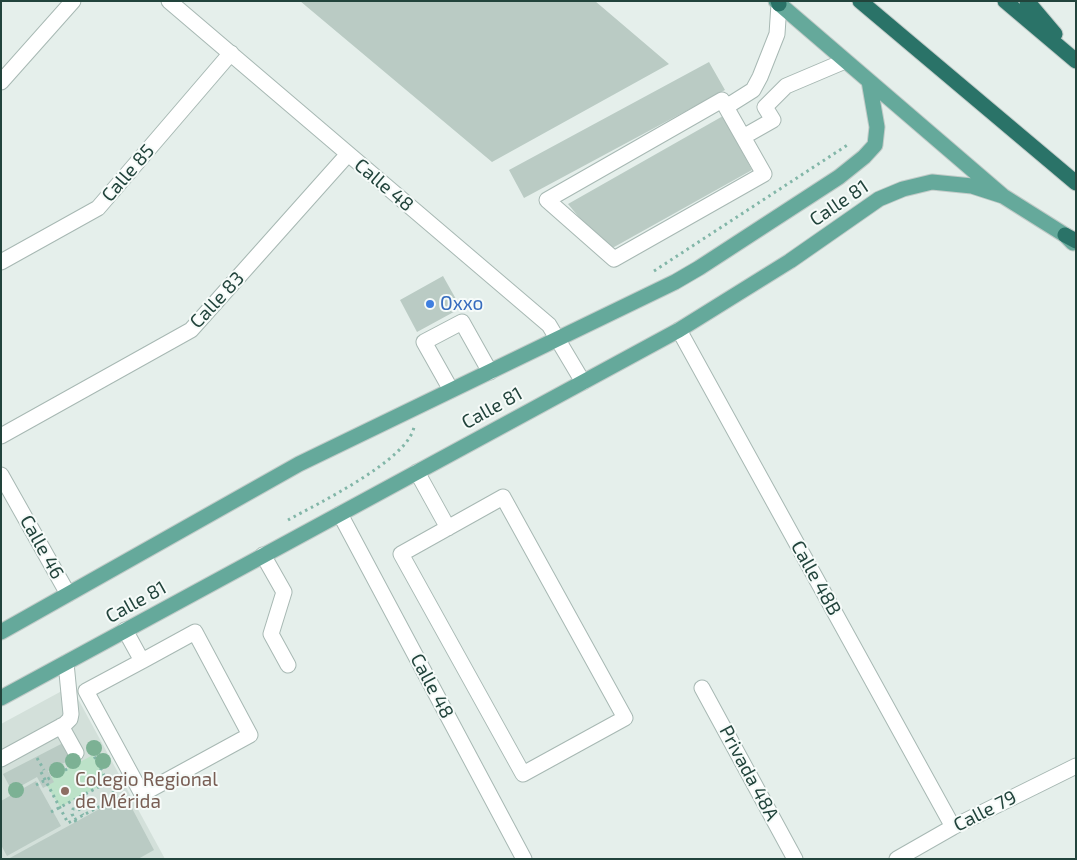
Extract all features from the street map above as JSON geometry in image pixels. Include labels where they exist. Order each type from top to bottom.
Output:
[{"type":"highway","points":[[860,1],[1076,183]]},
{"type":"highway","points":[[1005,1],[1076,60]]},
{"type":"highway","points":[[1027,1],[1076,60]]},
{"type":"main road","points":[[778,2],[1003,196],[1072,240]]},
{"type":"main road","name":"Calle 81","points":[[1,632],[299,464],[676,282],[839,177],[864,157],[875,145],[877,126],[869,81]]},
{"type":"main road","name":"Calle 81","points":[[1,698],[680,330],[790,262],[879,199],[903,189],[932,182],[972,186],[1003,196]]},
{"type":"street","points":[[1,82],[73,1]]},
{"type":"street","name":"Calle 48","points":[[169,1],[549,325],[583,382]]},
{"type":"street","points":[[726,106],[752,90],[760,77],[777,34],[778,2]]},
{"type":"street","name":"Calle 85","points":[[1,262],[98,208],[231,53]]},
{"type":"street","points":[[743,137],[773,120],[765,107],[786,86],[845,61]]},
{"type":"street","points":[[722,100],[726,106],[764,174],[614,260],[547,200],[722,100]]},
{"type":"street","name":"Calle 83","points":[[1,436],[192,330],[348,154]]},
{"type":"street","points":[[451,390],[424,342],[462,322],[490,372]]},
{"type":"street","name":"Calle 48B","points":[[680,330],[953,827]]},
{"type":"street","points":[[417,472],[448,528]]},
{"type":"street","name":"Calle 46","points":[[1,474],[68,594]]},
{"type":"street","points":[[504,497],[625,718],[523,774],[401,554],[448,528],[504,497]]},
{"type":"street","name":"Calle 48","points":[[340,514],[524,859]]},
{"type":"street","points":[[263,555],[284,592],[271,634],[288,665]]},
{"type":"street","points":[[125,630],[142,661]]},
{"type":"street","points":[[195,632],[250,735],[142,794],[86,691],[142,661],[195,632]]},
{"type":"street","points":[[1,759],[61,726],[70,719],[66,663]]},
{"type":"street","name":"Privada 48A","points":[[702,688],[795,859]]},
{"type":"street","points":[[61,726],[81,756]]},
{"type":"street","name":"Calle 79","points":[[897,859],[953,827],[1076,766]]},
{"type":"path","points":[[653,272],[849,144]]},
{"type":"path","points":[[41,772],[68,823],[116,798],[93,755],[81,756]]},
{"type":"path","points":[[36,785],[69,768]]},
{"type":"path","points":[[51,812],[108,782]]},
{"type":"path","points":[[76,822],[72,813],[74,809],[79,809],[83,815]]},
{"type":"shaded area","name":"Colegio Regional de Mérida","points":[[71,686],[165,859],[1,859],[1,724]]},
{"type":"green space","points":[[93,755],[108,782],[60,807],[44,781]]},
{"type":"building","points":[[300,1],[595,1],[669,64],[492,162]]},
{"type":"building","points":[[709,62],[725,90],[524,198],[509,170]]},
{"type":"building","points":[[723,116],[752,170],[607,251],[568,204]]},
{"type":"building","name":"Oxxo","points":[[443,276],[461,308],[417,332],[400,300]]},
{"type":"building","points":[[63,743],[72,759],[48,771],[54,782],[43,788],[37,777],[12,791],[3,774]]},
{"type":"building","points":[[36,781],[61,826],[7,856],[1,845],[1,801]]},
{"type":"building","points":[[125,795],[154,850],[138,859],[8,859]]},
{"type":"place","name":"Oxxo","points":[[430,304]]},
{"type":"place","name":"Colegio Regional de Mérida","points":[[65,791]]}]
